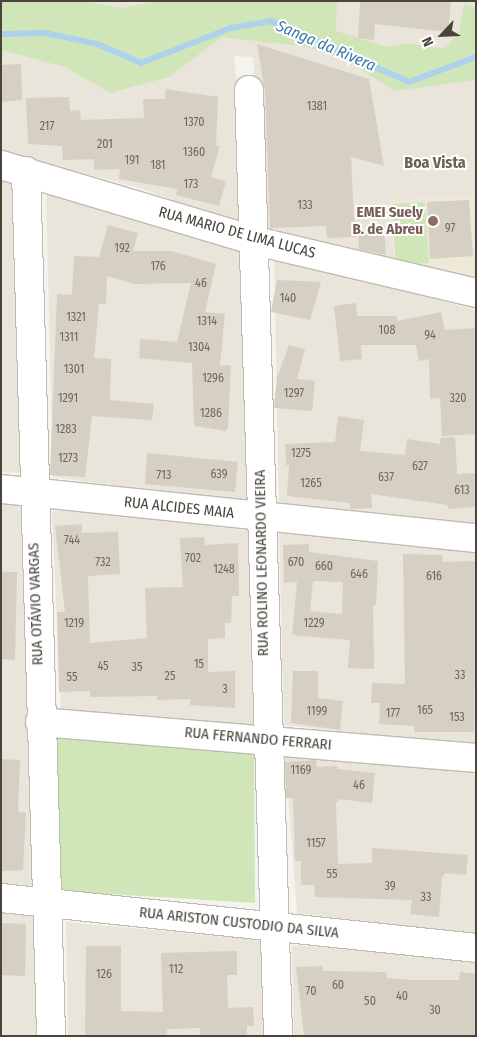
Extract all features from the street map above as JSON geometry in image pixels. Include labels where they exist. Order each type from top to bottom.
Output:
[{"type":"street","name":"RUA ROLINO LEONARDO VIEIRA","points":[[249,90],[256,241],[266,739],[278,1036]]},
{"type":"street","name":"RUA MARIO DE LIMA LUCAS","points":[[13,168],[256,241],[476,293]]},
{"type":"street","name":"RUA OTÁVIO VARGAS","points":[[13,168],[32,493],[44,902],[51,1036]]},
{"type":"street","name":"RUA ALCIDES MAIA","points":[[1,489],[476,538]]},
{"type":"street","name":"RUA FERNANDO FERRARI","points":[[40,722],[266,739],[476,758]]},
{"type":"street","name":"RUA ARISTON CUSTODIO DA SILVA","points":[[1,898],[476,948]]},
{"type":"shaded area","points":[[1,1],[476,1],[476,287],[268,236],[253,57],[234,56],[249,228],[140,188],[1,152]]},
{"type":"shaded area","points":[[1,174],[19,178],[22,473],[1,472]]},
{"type":"shaded area","points":[[46,192],[244,247],[253,504],[53,477]]},
{"type":"shaded area","name":"EMEI Suely B. de Abreu","points":[[474,195],[476,286],[394,269],[390,200]]},
{"type":"shaded area","points":[[274,257],[476,310],[476,528],[279,507]]},
{"type":"shaded area","points":[[1,497],[25,499],[40,886],[1,883]]},
{"type":"shaded area","points":[[61,509],[253,531],[261,730],[61,709],[52,512]]},
{"type":"shaded area","points":[[279,532],[476,548],[476,746],[284,725]]},
{"type":"shaded area","points":[[285,753],[476,767],[476,934],[297,913]]},
{"type":"shaded area","points":[[1,910],[39,913],[46,1036],[1,1036]]},
{"type":"shaded area","points":[[66,922],[268,941],[272,1036],[68,1036]]},
{"type":"shaded area","points":[[292,945],[476,960],[476,1036],[294,1036]]},
{"type":"green space","points":[[1,1],[83,1],[121,8],[158,1],[337,1],[336,31],[387,47],[407,43],[444,49],[459,33],[464,4],[476,8],[476,80],[394,91],[350,62],[308,47],[222,37],[169,77],[110,93],[65,67],[1,50]]},
{"type":"green space","points":[[425,202],[429,263],[396,265],[392,204]]},
{"type":"green space","points":[[55,738],[254,747],[255,903],[59,891]]},
{"type":"building","points":[[360,1],[451,1],[448,32],[375,24],[374,40],[358,38]]},
{"type":"building","points":[[257,44],[369,79],[384,166],[351,157],[355,237],[327,238],[326,226],[270,228],[265,90]]},
{"type":"building","points":[[21,64],[22,100],[1,102],[1,65]]},
{"type":"building","points":[[166,89],[218,97],[216,145],[220,146],[211,177],[226,181],[219,206],[176,195],[178,189],[119,179],[120,169],[94,170],[94,159],[63,160],[62,146],[28,144],[26,98],[69,97],[70,111],[80,110],[81,120],[144,118],[143,99],[165,99]]},
{"type":"building","points":[[469,200],[473,256],[430,259],[427,202]]},
{"type":"building","points":[[108,225],[138,233],[133,251],[171,251],[216,264],[205,312],[225,314],[220,366],[231,365],[228,427],[226,431],[194,426],[192,363],[139,358],[140,339],[177,342],[191,283],[135,284],[107,276],[106,304],[99,304],[94,358],[111,359],[110,400],[154,404],[152,420],[92,416],[85,477],[50,475],[57,294],[72,295],[74,256],[99,257]]},
{"type":"building","points":[[384,229],[386,255],[359,249],[358,230]]},
{"type":"building","points":[[277,280],[321,282],[310,320],[271,312]]},
{"type":"building","points":[[356,303],[357,316],[397,316],[397,321],[441,312],[445,330],[476,328],[476,434],[442,436],[440,398],[430,399],[429,359],[419,361],[416,345],[361,345],[362,359],[340,361],[334,306]]},
{"type":"building","points":[[289,345],[305,349],[297,379],[315,381],[312,411],[274,408],[277,377]]},
{"type":"building","points":[[338,416],[364,420],[360,451],[405,455],[407,439],[440,444],[440,438],[455,437],[457,474],[476,473],[476,507],[448,509],[448,505],[371,494],[372,508],[350,509],[350,503],[287,496],[289,465],[286,465],[285,444],[335,442]]},
{"type":"building","points":[[147,453],[238,462],[235,492],[145,484]]},
{"type":"building","points":[[82,524],[82,533],[118,532],[120,574],[88,576],[90,643],[147,638],[145,588],[183,587],[180,538],[204,537],[205,545],[238,543],[239,596],[232,596],[231,623],[225,623],[225,638],[208,639],[208,672],[235,671],[235,708],[190,705],[190,699],[157,700],[157,696],[90,697],[90,691],[59,692],[57,612],[65,612],[55,526]]},
{"type":"building","points":[[309,544],[309,552],[378,561],[376,605],[373,605],[374,669],[348,668],[350,640],[292,635],[297,582],[284,583],[283,545]],"holes":[[[313,581],[343,582],[342,614],[310,611]]]},
{"type":"building","points":[[403,554],[442,555],[443,562],[476,561],[474,732],[414,732],[414,726],[379,724],[380,703],[371,703],[372,683],[405,684]]},
{"type":"building","points":[[1,572],[17,572],[15,660],[1,659]]},
{"type":"building","points":[[293,671],[318,671],[318,698],[343,701],[340,730],[291,723]]},
{"type":"building","points":[[1,759],[20,760],[18,812],[26,813],[23,870],[1,871]]},
{"type":"building","points":[[316,760],[317,767],[337,766],[337,769],[375,773],[372,803],[339,799],[336,803],[338,864],[372,863],[372,848],[468,855],[466,875],[445,873],[442,878],[439,917],[410,914],[412,900],[315,897],[314,885],[301,885],[301,861],[295,861],[293,798],[286,798],[285,762]]},
{"type":"building","points":[[1,923],[26,924],[25,976],[1,975]]},
{"type":"building","points":[[86,946],[121,946],[121,1011],[163,1012],[161,953],[237,951],[237,975],[227,975],[228,1008],[253,1007],[254,1026],[247,1026],[247,1036],[200,1036],[200,1028],[167,1029],[166,1036],[85,1036]]},
{"type":"building","points":[[323,966],[323,971],[386,972],[387,978],[412,980],[459,980],[460,972],[476,974],[476,1036],[304,1036],[296,967]]},
{"type":"waterway","name":"Sanga da Rivera","points":[[1,34],[45,33],[97,44],[141,63],[231,28],[271,21],[409,82],[476,57]]},
{"type":"place","name":"EMEI Suely B. de Abreu","points":[[433,221]]},
{"type":"district","name":"Boa Vista","points":[[435,163]]}]
